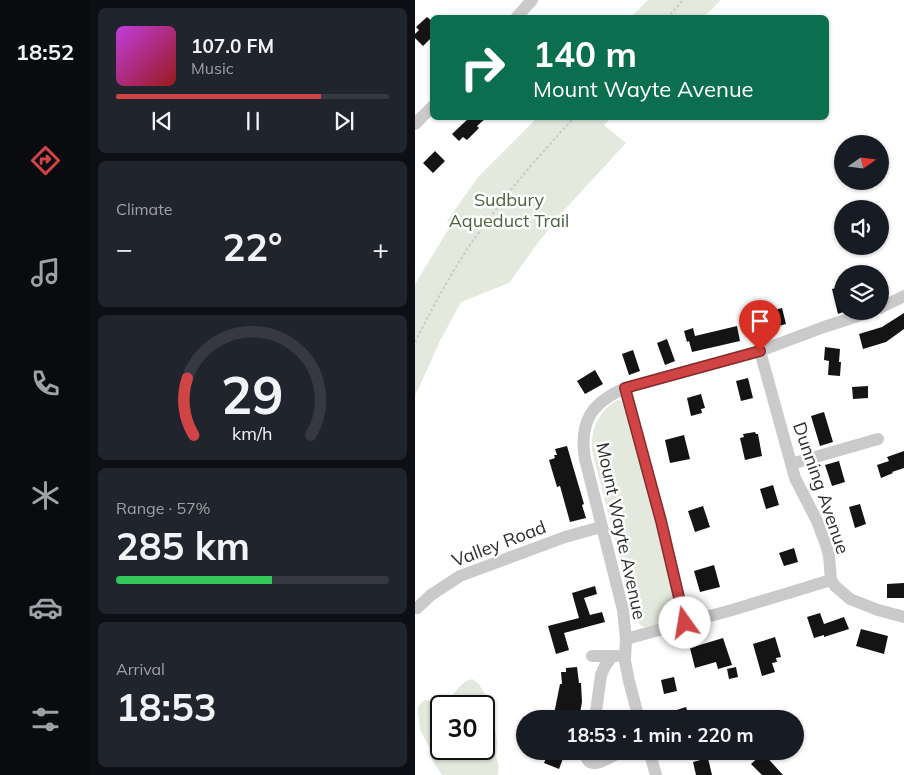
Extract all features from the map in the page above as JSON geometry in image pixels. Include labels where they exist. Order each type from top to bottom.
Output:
[{"type":"street","points":[[519,15],[532,0]]},
{"type":"street","points":[[415,124],[430,109]]},
{"type":"street","points":[[889,304],[904,296]]},
{"type":"street","name":"Mount Wayte Avenue","points":[[637,710],[629,681],[618,656],[626,639],[623,610],[585,459],[583,439],[589,417],[604,399],[625,388],[760,351],[845,320]]},
{"type":"street","name":"Dunning Avenue","points":[[760,351],[795,478],[826,545],[831,580]]},
{"type":"street","points":[[625,388],[661,521],[685,623]]},
{"type":"street","points":[[791,464],[878,439]]},
{"type":"street","name":"Valley Road","points":[[417,608],[431,595],[459,576],[549,542],[601,527]]},
{"type":"street","points":[[626,639],[831,580],[850,599],[878,610],[904,617]]},
{"type":"street","points":[[592,656],[618,656]]},
{"type":"street","points":[[596,710],[601,675],[605,666],[618,656]]},
{"type":"street","points":[[587,760],[594,763],[606,760]]},
{"type":"street","points":[[652,760],[656,775]]},
{"type":"path","points":[[670,15],[683,0]]},
{"type":"path","points":[[415,342],[440,293],[469,246],[553,139],[572,120]]},
{"type":"green space","points":[[648,0],[721,0],[706,15],[633,15]]},
{"type":"green space","name":"Sudbury Aqueduct Trail","points":[[535,120],[609,120],[604,125],[626,143],[568,206],[540,240],[509,283],[461,302],[440,341],[415,396],[415,284],[451,225],[447,221],[479,176]]},
{"type":"green space","points":[[618,400],[624,402],[678,612],[674,620],[646,628],[639,624],[635,617],[592,450],[597,420],[606,409]]},
{"type":"green space","points":[[472,679],[479,684],[485,695],[454,695],[466,682]]},
{"type":"green space","points":[[425,700],[429,701],[430,748],[420,730],[418,713],[418,707],[421,703]]},
{"type":"green space","points":[[495,728],[497,742],[496,757],[499,765],[498,775],[442,775],[432,760],[495,760]]},
{"type":"building","points":[[427,17],[430,20],[430,39],[423,46],[415,38],[415,34],[419,30],[416,27]]},
{"type":"building","points":[[467,120],[484,120],[467,140],[463,137],[459,141],[452,134]]},
{"type":"building","points":[[435,151],[445,161],[433,173],[423,163]]},
{"type":"building","points":[[782,308],[786,324],[767,329],[763,313]]},
{"type":"building","points":[[904,313],[904,329],[886,342],[863,349],[859,334],[882,327]]},
{"type":"building","points":[[737,326],[740,341],[692,352],[684,331],[693,328],[695,336]]},
{"type":"building","points":[[667,339],[675,361],[665,365],[657,343]]},
{"type":"building","points":[[825,347],[840,349],[840,376],[828,375],[829,361],[824,360]]},
{"type":"building","points":[[633,350],[640,371],[629,375],[622,354]]},
{"type":"building","points":[[595,370],[603,384],[585,394],[577,381]]},
{"type":"building","points":[[748,378],[753,398],[741,401],[736,381]]},
{"type":"building","points":[[868,386],[868,398],[853,399],[852,387]]},
{"type":"building","points":[[701,394],[705,408],[701,409],[702,413],[691,416],[687,398]]},
{"type":"building","points":[[824,412],[833,442],[820,446],[811,416]]},
{"type":"building","points":[[755,432],[758,434],[762,456],[745,460],[740,438],[744,437],[743,434]]},
{"type":"building","points":[[684,435],[690,459],[670,463],[665,440]]},
{"type":"building","points":[[567,446],[584,504],[582,505],[586,518],[570,522],[560,486],[557,487],[549,460],[555,458],[554,455],[557,455],[555,449]]},
{"type":"building","points":[[904,451],[904,468],[881,478],[877,465],[889,461],[887,457]]},
{"type":"building","points":[[839,461],[845,482],[832,486],[825,465]]},
{"type":"building","points":[[773,485],[779,505],[766,509],[760,489]]},
{"type":"building","points":[[860,504],[866,524],[855,528],[849,507]]},
{"type":"building","points":[[703,506],[710,527],[695,532],[688,511]]},
{"type":"building","points":[[794,548],[798,562],[784,566],[779,553]]},
{"type":"building","points":[[714,565],[720,587],[700,592],[694,571]]},
{"type":"building","points":[[904,583],[904,598],[887,598],[887,584]]},
{"type":"building","points":[[595,586],[597,594],[584,598],[590,615],[602,612],[605,622],[564,633],[569,650],[556,654],[548,626],[579,618],[572,593]]},
{"type":"building","points":[[820,613],[824,624],[844,617],[849,629],[824,637],[824,635],[814,638],[807,617]]},
{"type":"building","points":[[861,629],[888,636],[884,654],[856,646]]},
{"type":"building","points":[[775,637],[781,657],[776,658],[777,662],[772,663],[775,672],[762,676],[753,644]]},
{"type":"building","points":[[723,638],[732,665],[718,669],[716,662],[695,668],[690,648]]},
{"type":"building","points":[[577,667],[579,683],[581,683],[581,710],[555,710],[560,684],[562,684],[561,672],[566,672],[566,668]]},
{"type":"building","points":[[736,667],[738,677],[729,679],[727,669]]},
{"type":"building","points":[[674,677],[677,691],[664,694],[661,680]]},
{"type":"building","points":[[545,760],[562,760],[559,769],[544,763]]},
{"type":"building","points":[[708,760],[712,775],[696,775],[693,762]]},
{"type":"building","points":[[755,760],[769,760],[783,775],[762,775],[751,764]]},
{"type":"route","points":[[685,623],[661,521],[625,388],[760,351]]}]
